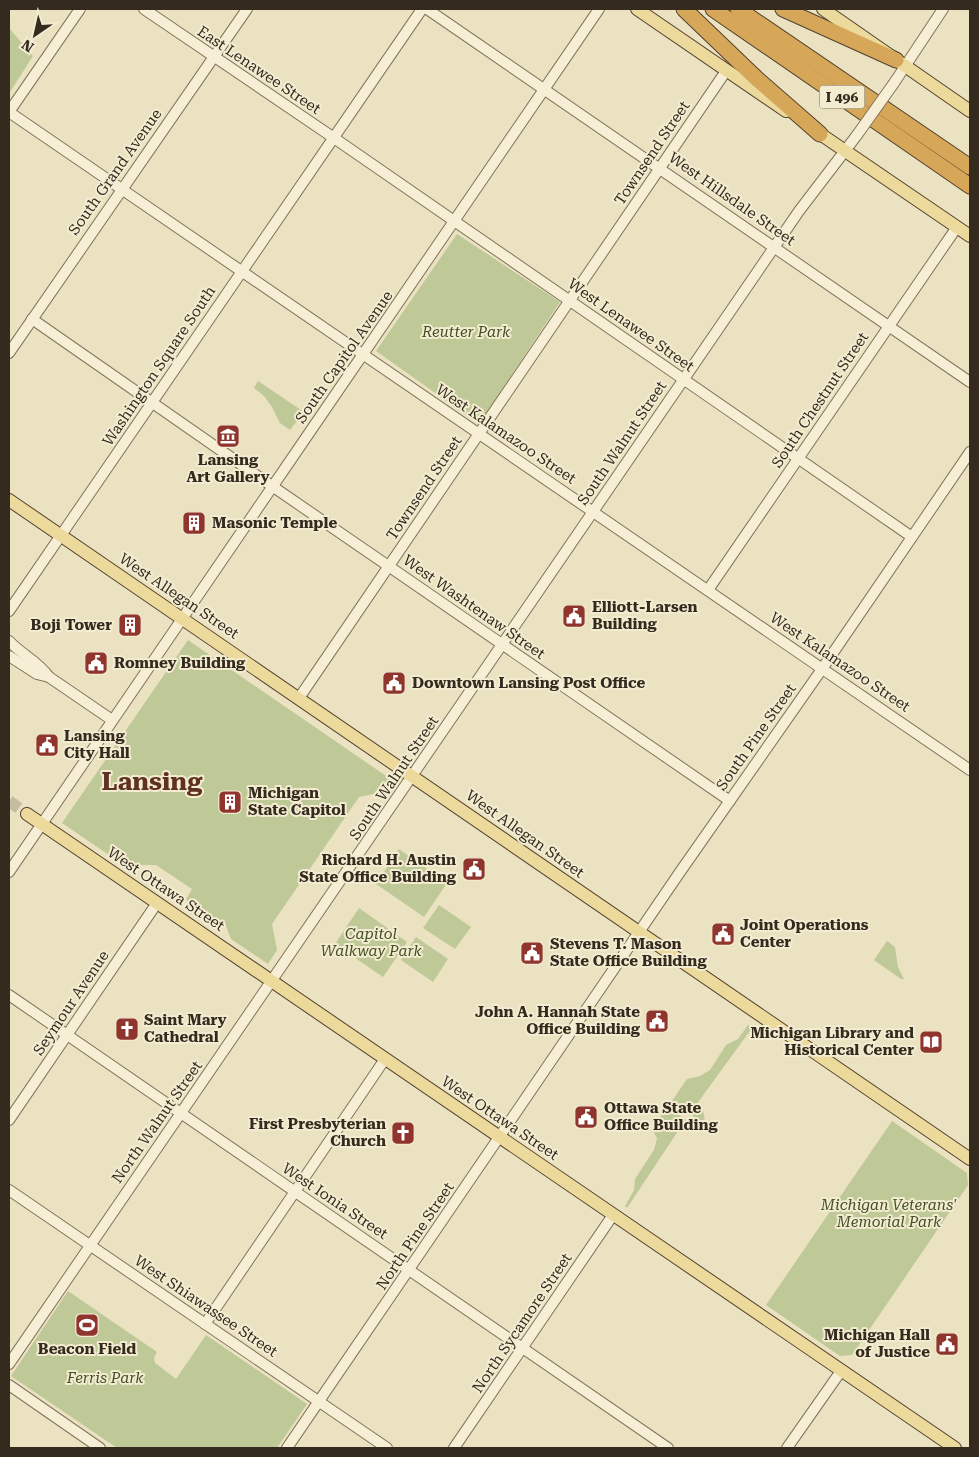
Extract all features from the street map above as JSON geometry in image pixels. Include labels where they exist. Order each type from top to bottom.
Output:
[{"type":"highway","points":[[684,9],[756,78],[820,134]]},
{"type":"highway","name":"I 496","points":[[713,9],[970,186]]},
{"type":"highway","name":"I 496","points":[[738,9],[970,166]]},
{"type":"highway","points":[[784,9],[901,63]]},
{"type":"main road","points":[[637,9],[970,236]]},
{"type":"main road","points":[[822,9],[970,111]]},
{"type":"main road","name":"West Allegan Street","points":[[9,500],[970,1160]]},
{"type":"main road","name":"West Ottawa Street","points":[[27,814],[955,1448]]},
{"type":"street","points":[[9,112],[80,9]]},
{"type":"street","name":"East Lenawee Street","points":[[144,9],[334,138]]},
{"type":"street","name":"South Grand Avenue","points":[[9,353],[247,9]]},
{"type":"street","name":"Washington Square South","points":[[9,611],[422,9]]},
{"type":"street","name":"West Hillsdale Street","points":[[427,9],[890,325],[970,382]]},
{"type":"street","name":"South Capitol Avenue","points":[[9,872],[181,617],[364,355],[599,9]]},
{"type":"street","name":"South Walnut Street","points":[[330,898],[799,211],[858,135],[894,83],[901,63],[943,9]]},
{"type":"street","name":"Townsend Street","points":[[299,698],[726,71]]},
{"type":"street","name":"West Kalamazoo Street","points":[[9,112],[970,770]]},
{"type":"street","name":"West Lenawee Street","points":[[334,138],[912,537]]},
{"type":"street","name":"South Chestnut Street","points":[[708,590],[957,227]]},
{"type":"street","name":"West Washtenaw Street","points":[[32,319],[730,801]]},
{"type":"street","name":"South Pine Street","points":[[567,1040],[970,452]]},
{"type":"street","points":[[9,642],[43,667],[49,677]]},
{"type":"street","points":[[9,656],[37,674],[49,677],[112,720]]},
{"type":"street","name":"North Walnut Street","points":[[9,1364],[330,898]]},
{"type":"street","name":"Seymour Avenue","points":[[9,1120],[157,903]]},
{"type":"street","name":"West Ionia Street","points":[[9,996],[668,1448]]},
{"type":"street","name":"North Pine Street","points":[[287,1448],[567,1040]]},
{"type":"street","points":[[205,1324],[385,1059]]},
{"type":"street","name":"West Shiawassee Street","points":[[9,1190],[387,1448]]},
{"type":"street","name":"North Sycamore Street","points":[[454,1448],[613,1215]]},
{"type":"street","points":[[788,1448],[841,1371]]},
{"type":"street","points":[[9,1385],[100,1448]]},
{"type":"green space","points":[[9,28],[33,56],[10,92],[9,92]]},
{"type":"green space","name":"Reutter Park","points":[[457,234],[560,302],[479,424],[376,351]]},
{"type":"green space","points":[[258,381],[304,412],[290,430],[280,423],[264,396],[254,388]]},
{"type":"green space","points":[[188,640],[392,780],[383,792],[359,797],[272,924],[277,950],[268,964],[231,939],[226,926],[186,900],[192,889],[156,865],[139,865],[134,872],[62,823]]},
{"type":"green space","name":"Capitol Walkway Park","points":[[399,849],[447,883],[424,917],[376,884]]},
{"type":"green space","name":"Capitol Walkway Park","points":[[439,905],[471,927],[455,949],[423,928]]},
{"type":"green space","name":"Capitol Walkway Park","points":[[359,908],[407,942],[383,977],[335,944]]},
{"type":"green space","name":"Capitol Walkway Park","points":[[416,937],[448,959],[433,982],[401,960]]},
{"type":"green space","points":[[887,941],[895,947],[898,967],[904,979],[901,979],[874,960]]},
{"type":"green space","points":[[748,1025],[752,1028],[696,1105],[703,1110],[705,1121],[703,1123],[672,1101],[687,1079],[700,1076],[710,1070],[726,1045],[738,1039]]},
{"type":"green space","points":[[667,1107],[699,1129],[697,1132],[688,1132],[680,1128],[627,1208],[625,1206],[634,1190],[635,1179],[654,1150],[657,1138],[652,1129]]},
{"type":"green space","name":"Michigan Veterans' Memorial Park","points":[[892,1121],[967,1173],[968,1185],[852,1355],[840,1356],[766,1305]]},
{"type":"green space","name":"Ferris Park","points":[[68,1291],[157,1352],[154,1358],[155,1363],[176,1379],[206,1335],[307,1404],[277,1448],[117,1448],[11,1376]]},
{"type":"tunnel","points":[[9,801],[27,814]]},
{"type":"place","name":"Lansing Art Gallery","points":[[228,436]]},
{"type":"place","name":"Masonic Temple","points":[[194,523]]},
{"type":"place","name":"Elliott-Larsen Building","points":[[574,616]]},
{"type":"place","name":"Boji Tower","points":[[130,625]]},
{"type":"place","name":"Romney Building","points":[[96,663]]},
{"type":"place","name":"Downtown Lansing Post Office","points":[[394,683]]},
{"type":"place","name":"Lansing City Hall","points":[[47,745]]},
{"type":"place","name":"Michigan State Capitol","points":[[230,802]]},
{"type":"place","name":"Richard H. Austin State Office Building","points":[[474,869]]},
{"type":"place","name":"Joint Operations Center","points":[[723,934]]},
{"type":"place","name":"Stevens T. Mason State Office Building","points":[[532,953]]},
{"type":"place","name":"John A. Hannah State Office Building","points":[[657,1021]]},
{"type":"place","name":"Saint Mary Cathedral","points":[[127,1029]]},
{"type":"place","name":"Michigan Library and Historical Center","points":[[931,1042]]},
{"type":"place","name":"Ottawa State Office Building","points":[[586,1117]]},
{"type":"place","name":"First Presbyterian Church","points":[[403,1133]]},
{"type":"place","name":"Beacon Field","points":[[87,1325]]},
{"type":"place","name":"Michigan Hall of Justice","points":[[947,1344]]},
{"type":"district","name":"Lansing","points":[[152,781]]}]
